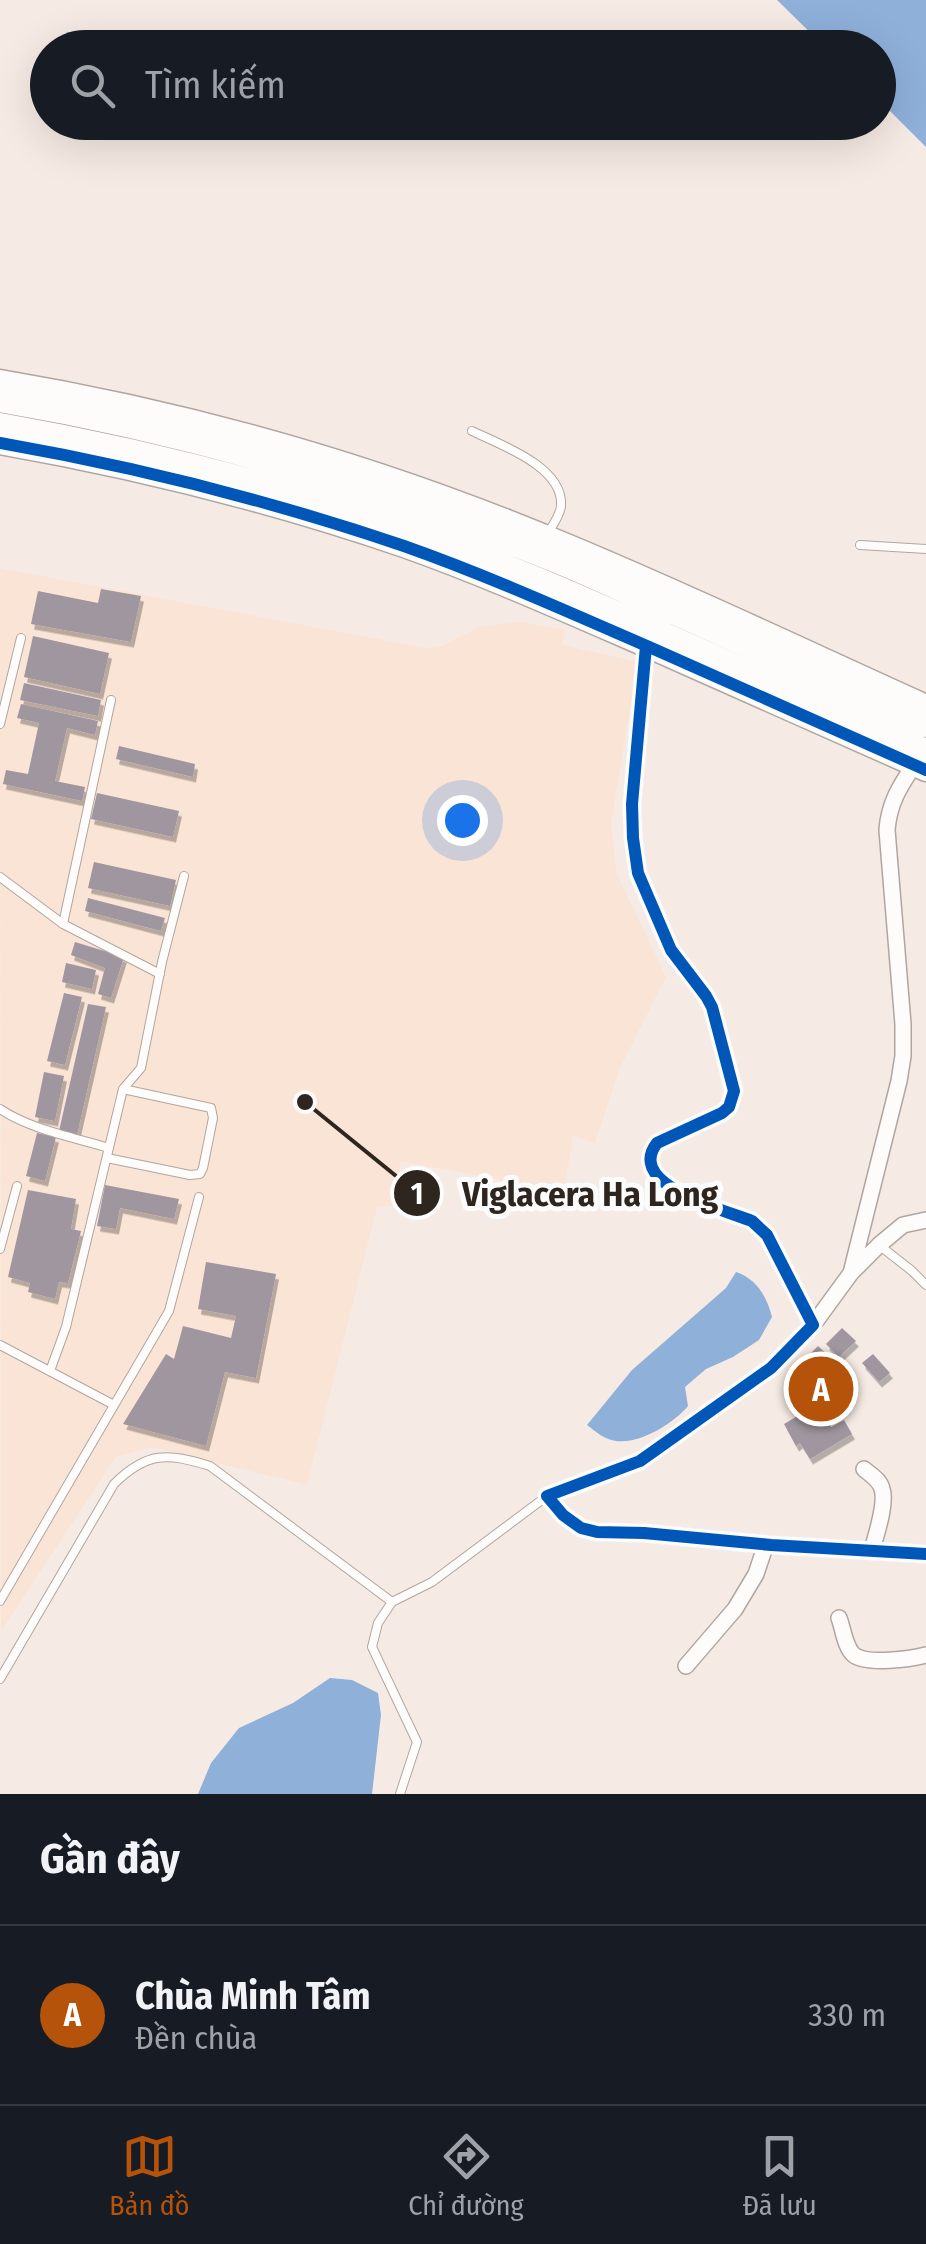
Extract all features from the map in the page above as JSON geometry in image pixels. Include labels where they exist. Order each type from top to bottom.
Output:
[{"type":"main road","points":[[0,381],[144,409],[286,446],[406,484],[546,537],[926,706]]},
{"type":"main road","points":[[0,401],[161,433],[286,466],[406,504],[555,560],[926,726]]},
{"type":"main road","points":[[0,424],[178,461],[406,528],[551,583],[922,761]]},
{"type":"main road","points":[[0,444],[159,476],[285,508],[422,554],[547,602],[922,761]]},
{"type":"street","points":[[646,646],[632,804],[638,872],[671,950],[712,1008],[734,1091],[729,1107],[722,1113],[657,1142],[650,1160],[654,1171],[672,1190],[752,1220],[760,1227],[813,1326]]},
{"type":"street","points":[[851,1274],[903,1056],[886,830],[888,813],[894,796],[922,761]]},
{"type":"street","points":[[926,1220],[903,1226],[879,1245],[851,1274],[813,1326],[771,1368],[640,1461],[547,1496],[581,1528],[597,1532],[926,1554]]},
{"type":"street","points":[[864,1470],[882,1488],[884,1499],[872,1550]]},
{"type":"street","points":[[686,1666],[735,1609],[756,1574],[766,1544]]},
{"type":"street","points":[[840,1618],[850,1649],[857,1656],[909,1660],[926,1655]]},
{"type":"lane","points":[[472,432],[520,455],[552,478],[561,503],[546,537]]},
{"type":"lane","points":[[860,545],[926,550]]},
{"type":"lane","points":[[0,724],[21,638]]},
{"type":"lane","points":[[63,924],[111,700]]},
{"type":"lane","points":[[50,1371],[66,1327],[123,1089],[141,1068],[184,876]]},
{"type":"lane","points":[[0,877],[63,924],[160,974]]},
{"type":"lane","points":[[0,1108],[14,1118],[108,1153],[196,1176],[203,1168],[212,1118],[210,1108],[123,1089]]},
{"type":"lane","points":[[0,1249],[17,1186]]},
{"type":"lane","points":[[0,1601],[169,1311],[200,1197]]},
{"type":"lane","points":[[0,1210],[11,1212]]},
{"type":"lane","points":[[879,1245],[926,1285]]},
{"type":"lane","points":[[0,1344],[114,1404]]},
{"type":"lane","points":[[0,1679],[114,1484],[130,1468],[147,1459],[166,1456],[210,1466],[392,1602]]},
{"type":"lane","points":[[400,1794],[416,1742],[372,1647],[378,1624],[392,1602],[432,1582],[547,1496]]},
{"type":"shaded area","points":[[0,568],[426,648],[442,646],[481,626],[521,622],[564,630],[562,645],[638,662],[611,823],[617,874],[666,977],[620,1068],[595,1143],[573,1136],[564,1192],[401,1161],[393,1206],[377,1207],[307,1485],[152,1447],[116,1457],[1,1631]]},
{"type":"water","points":[[777,0],[926,0],[926,147],[896,117],[896,30],[808,30]]},
{"type":"water","points":[[736,1272],[755,1284],[770,1310],[772,1317],[759,1340],[706,1369],[685,1387],[688,1406],[655,1431],[616,1441],[587,1425],[632,1370],[726,1288]]},
{"type":"water","points":[[330,1678],[352,1680],[378,1693],[381,1715],[372,1794],[198,1794],[211,1763],[239,1728],[293,1703]]},
{"type":"building","points":[[101,589],[141,596],[131,642],[31,624],[38,591],[98,603]]},
{"type":"building","points":[[33,636],[109,653],[100,694],[24,677]]},
{"type":"building","points":[[24,683],[101,700],[98,716],[20,700]]},
{"type":"building","points":[[21,704],[98,721],[95,735],[67,728],[55,781],[85,787],[82,801],[3,784],[6,770],[28,774],[39,723],[17,718]]},
{"type":"building","points":[[119,746],[195,764],[193,777],[116,759]]},
{"type":"building","points":[[97,793],[179,811],[173,837],[91,819]]},
{"type":"building","points":[[94,862],[176,880],[170,906],[88,888]]},
{"type":"building","points":[[88,898],[165,918],[161,931],[85,911]]},
{"type":"building","points":[[75,942],[124,957],[111,998],[98,994],[105,968],[71,955]]},
{"type":"building","points":[[66,963],[96,970],[92,989],[62,982]]},
{"type":"building","points":[[64,993],[82,997],[65,1065],[47,1061]]},
{"type":"building","points":[[88,1004],[106,1007],[77,1135],[59,1131]]},
{"type":"building","points":[[44,1072],[64,1076],[55,1121],[35,1117]]},
{"type":"building","points":[[37,1133],[56,1137],[45,1181],[26,1176]]},
{"type":"building","points":[[105,1185],[179,1199],[174,1219],[120,1208],[116,1229],[97,1226]]},
{"type":"building","points":[[28,1190],[76,1199],[71,1229],[81,1231],[68,1283],[59,1282],[55,1299],[28,1292],[30,1283],[8,1277]]},
{"type":"building","points":[[206,1262],[276,1274],[256,1378],[225,1372],[206,1446],[123,1424],[166,1354],[174,1359],[183,1326],[231,1338],[236,1316],[198,1309]]},
{"type":"building","points":[[842,1328],[856,1341],[839,1357],[826,1344]]},
{"type":"building","points":[[818,1346],[832,1359],[836,1355],[853,1372],[822,1404],[793,1371]]},
{"type":"building","points":[[873,1354],[890,1373],[879,1382],[862,1363]]},
{"type":"building","points":[[818,1404],[831,1427],[844,1420],[852,1434],[810,1459],[800,1443],[796,1446],[784,1424]]},
{"type":"cycle path","points":[[0,443],[204,487],[404,546],[562,609],[926,770]]},
{"type":"cycle path","points":[[646,646],[632,804],[638,873],[671,950],[712,1007],[734,1091],[729,1107],[722,1113],[657,1143],[650,1158],[654,1171],[665,1183],[701,1203],[752,1221],[767,1235],[813,1325],[771,1368],[640,1461],[547,1496],[581,1528],[597,1532],[926,1554]]},
{"type":"place","name":"Viglacera Ha Long","points":[[305,1102]]},
{"type":"place","name":"Chùa Minh Tâm","points":[[821,1389]]}]
